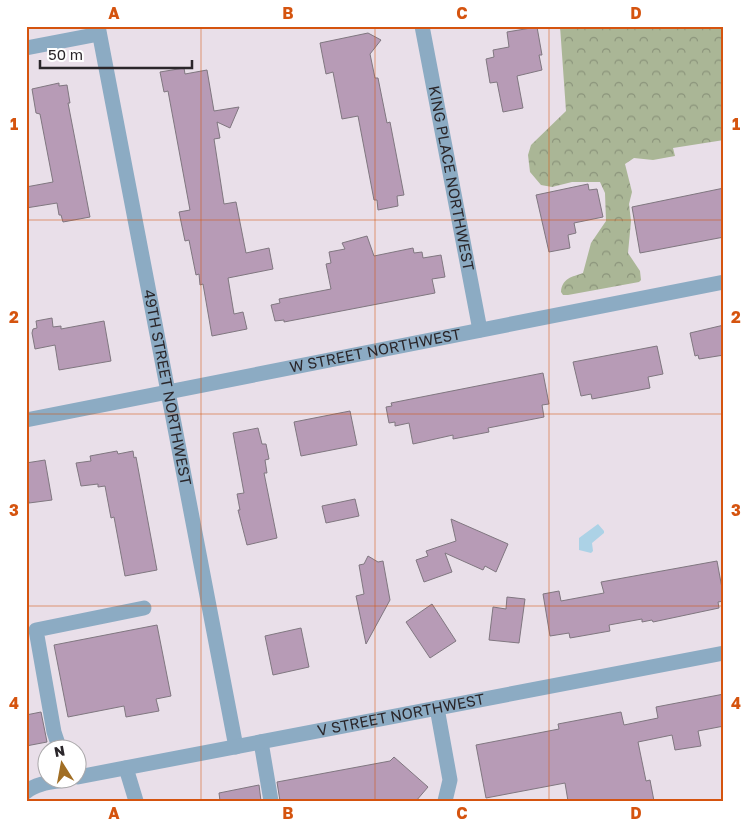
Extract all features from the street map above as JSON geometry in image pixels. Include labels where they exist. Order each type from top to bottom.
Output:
[{"type":"street","name":"KING PLACE NORTHWEST","points":[[422,26],[480,330]]},
{"type":"street","points":[[26,48],[98,30]]},
{"type":"street","name":"49TH STREET NORTHWEST","points":[[98,30],[236,747]]},
{"type":"street","name":"W STREET NORTHWEST","points":[[26,420],[724,282]]},
{"type":"street","points":[[57,740],[36,630],[144,608]]},
{"type":"street","name":"V STREET NORTHWEST","points":[[88,775],[724,653]]},
{"type":"street","points":[[437,708],[450,780],[446,801]]},
{"type":"street","points":[[261,742],[271,801]]},
{"type":"street","points":[[126,768],[136,801]]},
{"type":"street","points":[[26,792],[38,786]]},
{"type":"green space","points":[[560,26],[724,26],[724,140],[673,148],[675,156],[653,160],[634,158],[625,164],[632,192],[629,204],[631,221],[628,253],[640,271],[641,280],[639,282],[568,295],[563,295],[561,292],[563,284],[571,277],[583,273],[591,243],[606,221],[605,193],[600,182],[572,182],[552,187],[541,185],[530,172],[528,155],[531,145],[566,111]]},
{"type":"water","points":[[598,524],[604,533],[592,543],[593,551],[591,553],[579,550],[579,538]]},
{"type":"building","points":[[537,27],[542,55],[539,55],[542,70],[517,76],[523,108],[503,112],[497,82],[490,83],[486,59],[494,57],[493,50],[509,47],[507,32]]},
{"type":"building","points":[[368,33],[381,40],[370,54],[375,78],[378,78],[387,123],[390,122],[404,195],[397,196],[398,206],[378,210],[377,200],[374,200],[358,116],[342,119],[333,72],[326,74],[320,43]]},
{"type":"building","points":[[184,68],[185,74],[207,70],[214,111],[239,107],[230,128],[217,122],[220,138],[214,139],[224,204],[236,202],[246,253],[269,248],[273,269],[228,278],[234,314],[243,312],[247,329],[212,336],[203,284],[200,285],[199,274],[196,275],[189,240],[185,241],[179,212],[190,210],[168,91],[164,92],[160,72]]},
{"type":"building","points":[[59,83],[59,86],[67,85],[70,103],[68,103],[90,217],[63,222],[61,215],[59,215],[57,203],[26,208],[26,187],[53,182],[40,114],[36,113],[32,89]]},
{"type":"building","points":[[588,184],[589,190],[597,189],[603,217],[574,223],[576,233],[568,235],[570,248],[549,252],[536,195]]},
{"type":"building","points":[[724,188],[724,237],[640,253],[632,207]]},
{"type":"building","points":[[367,236],[374,256],[413,248],[414,253],[422,252],[423,258],[441,255],[445,277],[432,279],[435,293],[284,322],[284,320],[275,321],[271,305],[280,303],[279,299],[331,289],[326,264],[331,263],[329,252],[345,249],[342,243]]},
{"type":"building","points":[[52,318],[53,327],[61,326],[61,329],[104,321],[111,361],[59,370],[55,345],[35,349],[32,333],[33,329],[37,328],[36,321]]},
{"type":"building","points":[[724,325],[724,355],[699,359],[698,355],[695,356],[690,333]]},
{"type":"building","points":[[657,346],[663,374],[648,377],[650,388],[592,399],[591,394],[581,396],[573,362]]},
{"type":"building","points":[[543,373],[549,404],[542,405],[544,417],[488,428],[489,432],[453,439],[453,435],[413,444],[409,423],[395,426],[395,422],[389,423],[386,407],[392,406],[391,403]]},
{"type":"building","points":[[350,411],[357,445],[301,456],[294,422]]},
{"type":"building","points":[[258,428],[262,444],[266,444],[269,459],[265,460],[267,473],[264,473],[277,538],[247,545],[238,510],[240,510],[237,494],[244,493],[233,433]]},
{"type":"building","points":[[117,451],[118,454],[133,451],[134,458],[136,457],[157,570],[125,576],[114,517],[111,518],[105,486],[98,487],[98,484],[81,486],[76,463],[91,461],[90,456]]},
{"type":"building","points":[[45,460],[52,500],[29,503],[26,487],[26,463]]},
{"type":"building","points":[[355,499],[359,516],[326,523],[322,506]]},
{"type":"building","points":[[451,519],[508,544],[496,572],[485,566],[483,570],[445,553],[452,572],[424,582],[416,560],[428,556],[426,551],[456,541]]},
{"type":"building","points":[[368,556],[378,562],[383,561],[390,600],[366,644],[356,596],[364,594],[359,565],[364,564]]},
{"type":"building","points":[[717,561],[724,599],[724,601],[718,602],[719,608],[653,622],[652,620],[642,622],[642,619],[609,625],[610,631],[570,638],[569,633],[550,636],[543,594],[559,591],[561,601],[604,593],[601,582]]},
{"type":"building","points":[[507,597],[525,599],[519,643],[489,640],[493,607],[506,609]]},
{"type":"building","points":[[432,604],[456,641],[430,658],[406,622]]},
{"type":"building","points":[[157,625],[171,696],[156,699],[159,711],[126,717],[124,706],[68,717],[54,645]]},
{"type":"building","points":[[301,628],[309,667],[273,675],[265,636]]},
{"type":"building","points":[[724,694],[724,726],[698,731],[701,746],[675,750],[672,735],[638,742],[646,781],[650,780],[654,801],[568,801],[565,783],[486,798],[476,745],[559,729],[558,724],[621,712],[624,725],[658,718],[656,707]]},
{"type":"building","points":[[41,712],[47,740],[38,740],[38,744],[26,746],[26,715]]},
{"type":"building","points":[[394,757],[428,787],[416,801],[280,801],[277,782],[390,761]]},
{"type":"building","points":[[259,785],[261,801],[220,801],[219,793]]}]
